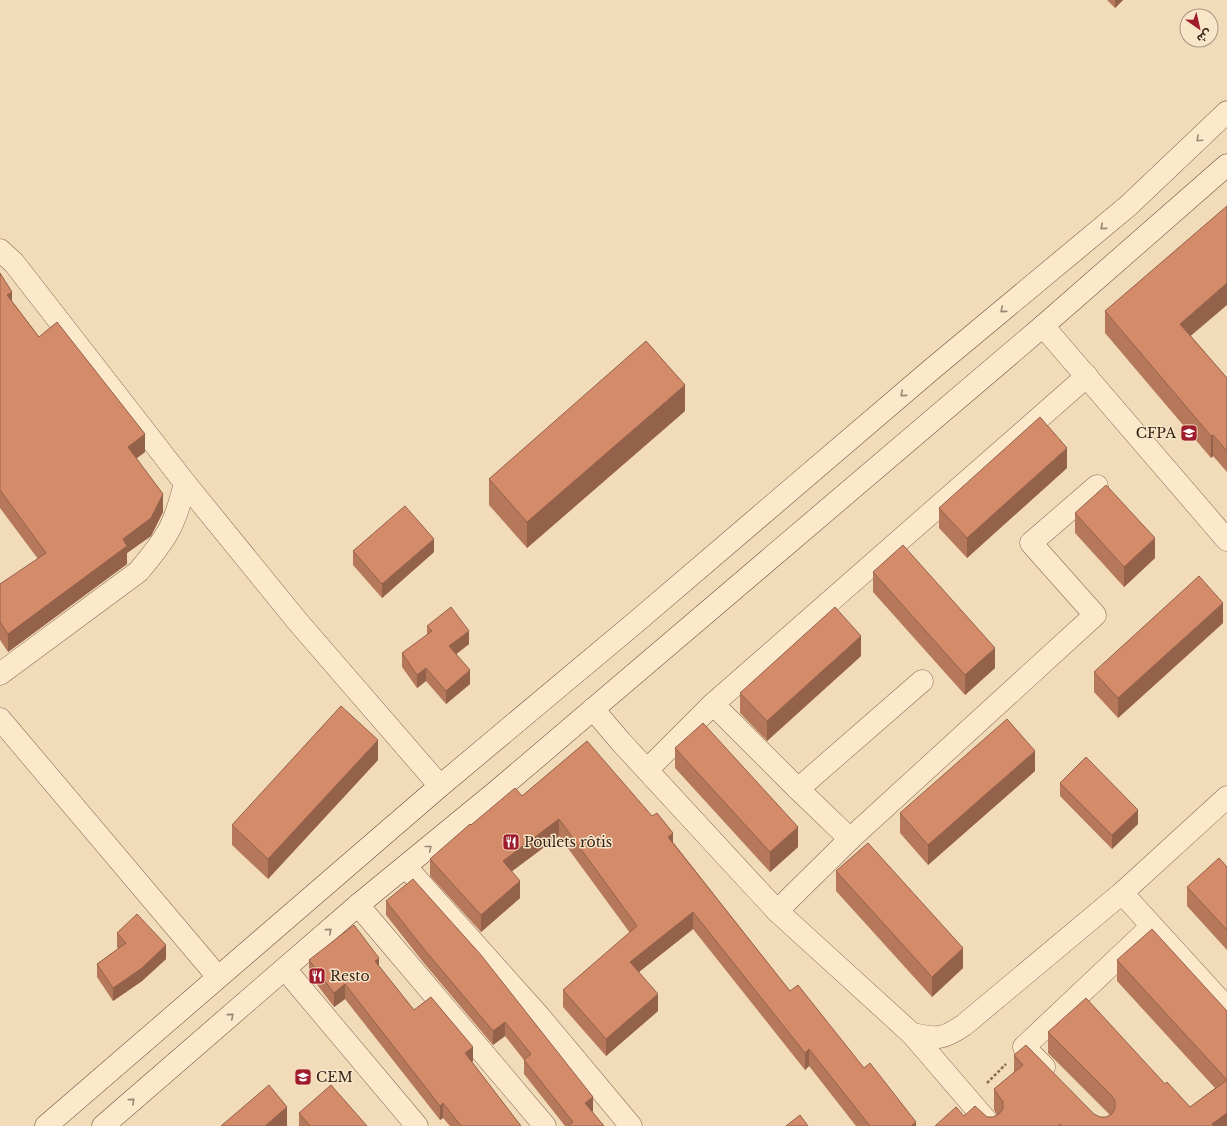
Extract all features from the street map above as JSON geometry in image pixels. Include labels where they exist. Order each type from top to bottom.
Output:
[{"type":"street","points":[[46,1126],[440,786],[636,622],[932,369],[1128,206],[1227,112]]},
{"type":"street","points":[[102,1126],[285,970],[358,905],[497,792],[1043,326],[1227,165]]},
{"type":"street","points":[[0,250],[14,263],[185,483],[298,622],[440,786]]},
{"type":"street","points":[[1043,326],[1227,540]]},
{"type":"street","points":[[648,769],[713,704],[1087,376]]},
{"type":"street","points":[[0,674],[138,572],[155,552],[169,530],[179,507],[185,483]]},
{"type":"street","points":[[777,910],[850,839],[1095,615],[1032,543],[1097,486]]},
{"type":"street","points":[[798,789],[922,681]]},
{"type":"street","points":[[713,704],[850,839]]},
{"type":"street","points":[[593,709],[621,742],[648,769],[777,910],[912,1034],[991,1126]]},
{"type":"street","points":[[0,719],[218,977]]},
{"type":"street","points":[[912,1034],[936,1038],[952,1033],[958,1029],[1122,893],[1227,797]]},
{"type":"street","points":[[406,867],[539,1016],[631,1126]]},
{"type":"street","points":[[1122,893],[1227,1008]]},
{"type":"street","points":[[358,905],[545,1126]]},
{"type":"street","points":[[1058,1081],[1024,1047],[1152,926]]},
{"type":"street","points":[[285,970],[417,1126]]},
{"type":"path","points":[[969,1100],[1024,1047]]},
{"type":"building","points":[[1227,206],[1227,283],[1180,324],[1227,378],[1227,451],[1213,435],[1211,436],[1105,311]]},
{"type":"building","points":[[0,273],[12,292],[7,295],[39,337],[57,322],[145,434],[128,447],[163,494],[151,518],[123,539],[127,546],[8,634],[0,622],[0,584],[46,553],[0,490]]},
{"type":"building","points":[[646,341],[685,385],[527,522],[489,479]]},
{"type":"building","points":[[1040,417],[1067,448],[967,538],[939,508]]},
{"type":"building","points":[[1106,485],[1155,538],[1124,567],[1075,513]]},
{"type":"building","points":[[405,506],[434,539],[382,584],[353,551]]},
{"type":"building","points":[[903,545],[995,648],[965,675],[873,572]]},
{"type":"building","points":[[1199,576],[1223,603],[1118,698],[1094,672]]},
{"type":"building","points":[[451,607],[469,631],[449,646],[470,670],[446,691],[426,668],[417,675],[402,653],[432,631],[427,626]]},
{"type":"building","points":[[835,607],[861,636],[767,721],[740,693]]},
{"type":"building","points":[[341,706],[378,740],[268,859],[232,825]]},
{"type":"building","points":[[1007,719],[1035,751],[928,845],[900,813]]},
{"type":"building","points":[[703,723],[798,827],[770,852],[675,748]]},
{"type":"building","points":[[587,741],[652,816],[657,813],[673,833],[668,837],[790,991],[798,985],[864,1068],[870,1063],[916,1122],[911,1126],[870,1126],[809,1049],[805,1053],[693,912],[630,962],[658,994],[606,1039],[563,990],[637,926],[559,819],[503,861],[520,881],[481,915],[430,859],[470,824],[471,825],[515,788],[522,796]]},
{"type":"building","points":[[1086,757],[1138,810],[1112,835],[1060,783]]},
{"type":"building","points":[[868,843],[963,948],[932,977],[836,871]]},
{"type":"building","points":[[1219,858],[1227,867],[1227,930],[1187,887]]},
{"type":"building","points":[[413,879],[481,955],[593,1097],[585,1103],[604,1126],[568,1126],[573,1122],[524,1060],[531,1054],[505,1022],[493,1031],[423,948],[386,901]]},
{"type":"building","points":[[137,914],[166,945],[142,968],[113,988],[97,964],[126,943],[117,933]]},
{"type":"building","points":[[354,925],[379,958],[375,961],[414,1010],[431,997],[473,1047],[465,1053],[521,1126],[461,1126],[443,1103],[440,1106],[345,984],[334,993],[309,960]]},
{"type":"building","points":[[1152,929],[1227,1011],[1227,1080],[1117,960]]},
{"type":"building","points":[[1086,998],[1165,1084],[1167,1082],[1190,1107],[1227,1080],[1227,1113],[1212,1124],[1214,1126],[1062,1126],[1060,1124],[1058,1126],[935,1126],[956,1107],[964,1116],[975,1106],[987,1117],[993,1117],[999,1114],[1003,1109],[1003,1102],[994,1089],[1023,1065],[1014,1055],[1026,1045],[1094,1114],[1100,1117],[1106,1117],[1112,1114],[1115,1108],[1115,1101],[1112,1096],[1048,1032]]},
{"type":"building","points":[[269,1085],[287,1107],[265,1126],[221,1126]]},
{"type":"building","points":[[331,1085],[367,1126],[310,1126],[299,1113]]},
{"type":"building","points":[[800,1115],[808,1126],[786,1126]]},
{"type":"place","name":"CFPA","points":[[1189,433]]},
{"type":"place","name":"Poulets rôtis","points":[[511,842]]},
{"type":"place","name":"Resto","points":[[317,976]]},
{"type":"place","name":"CEM","points":[[303,1077]]}]
